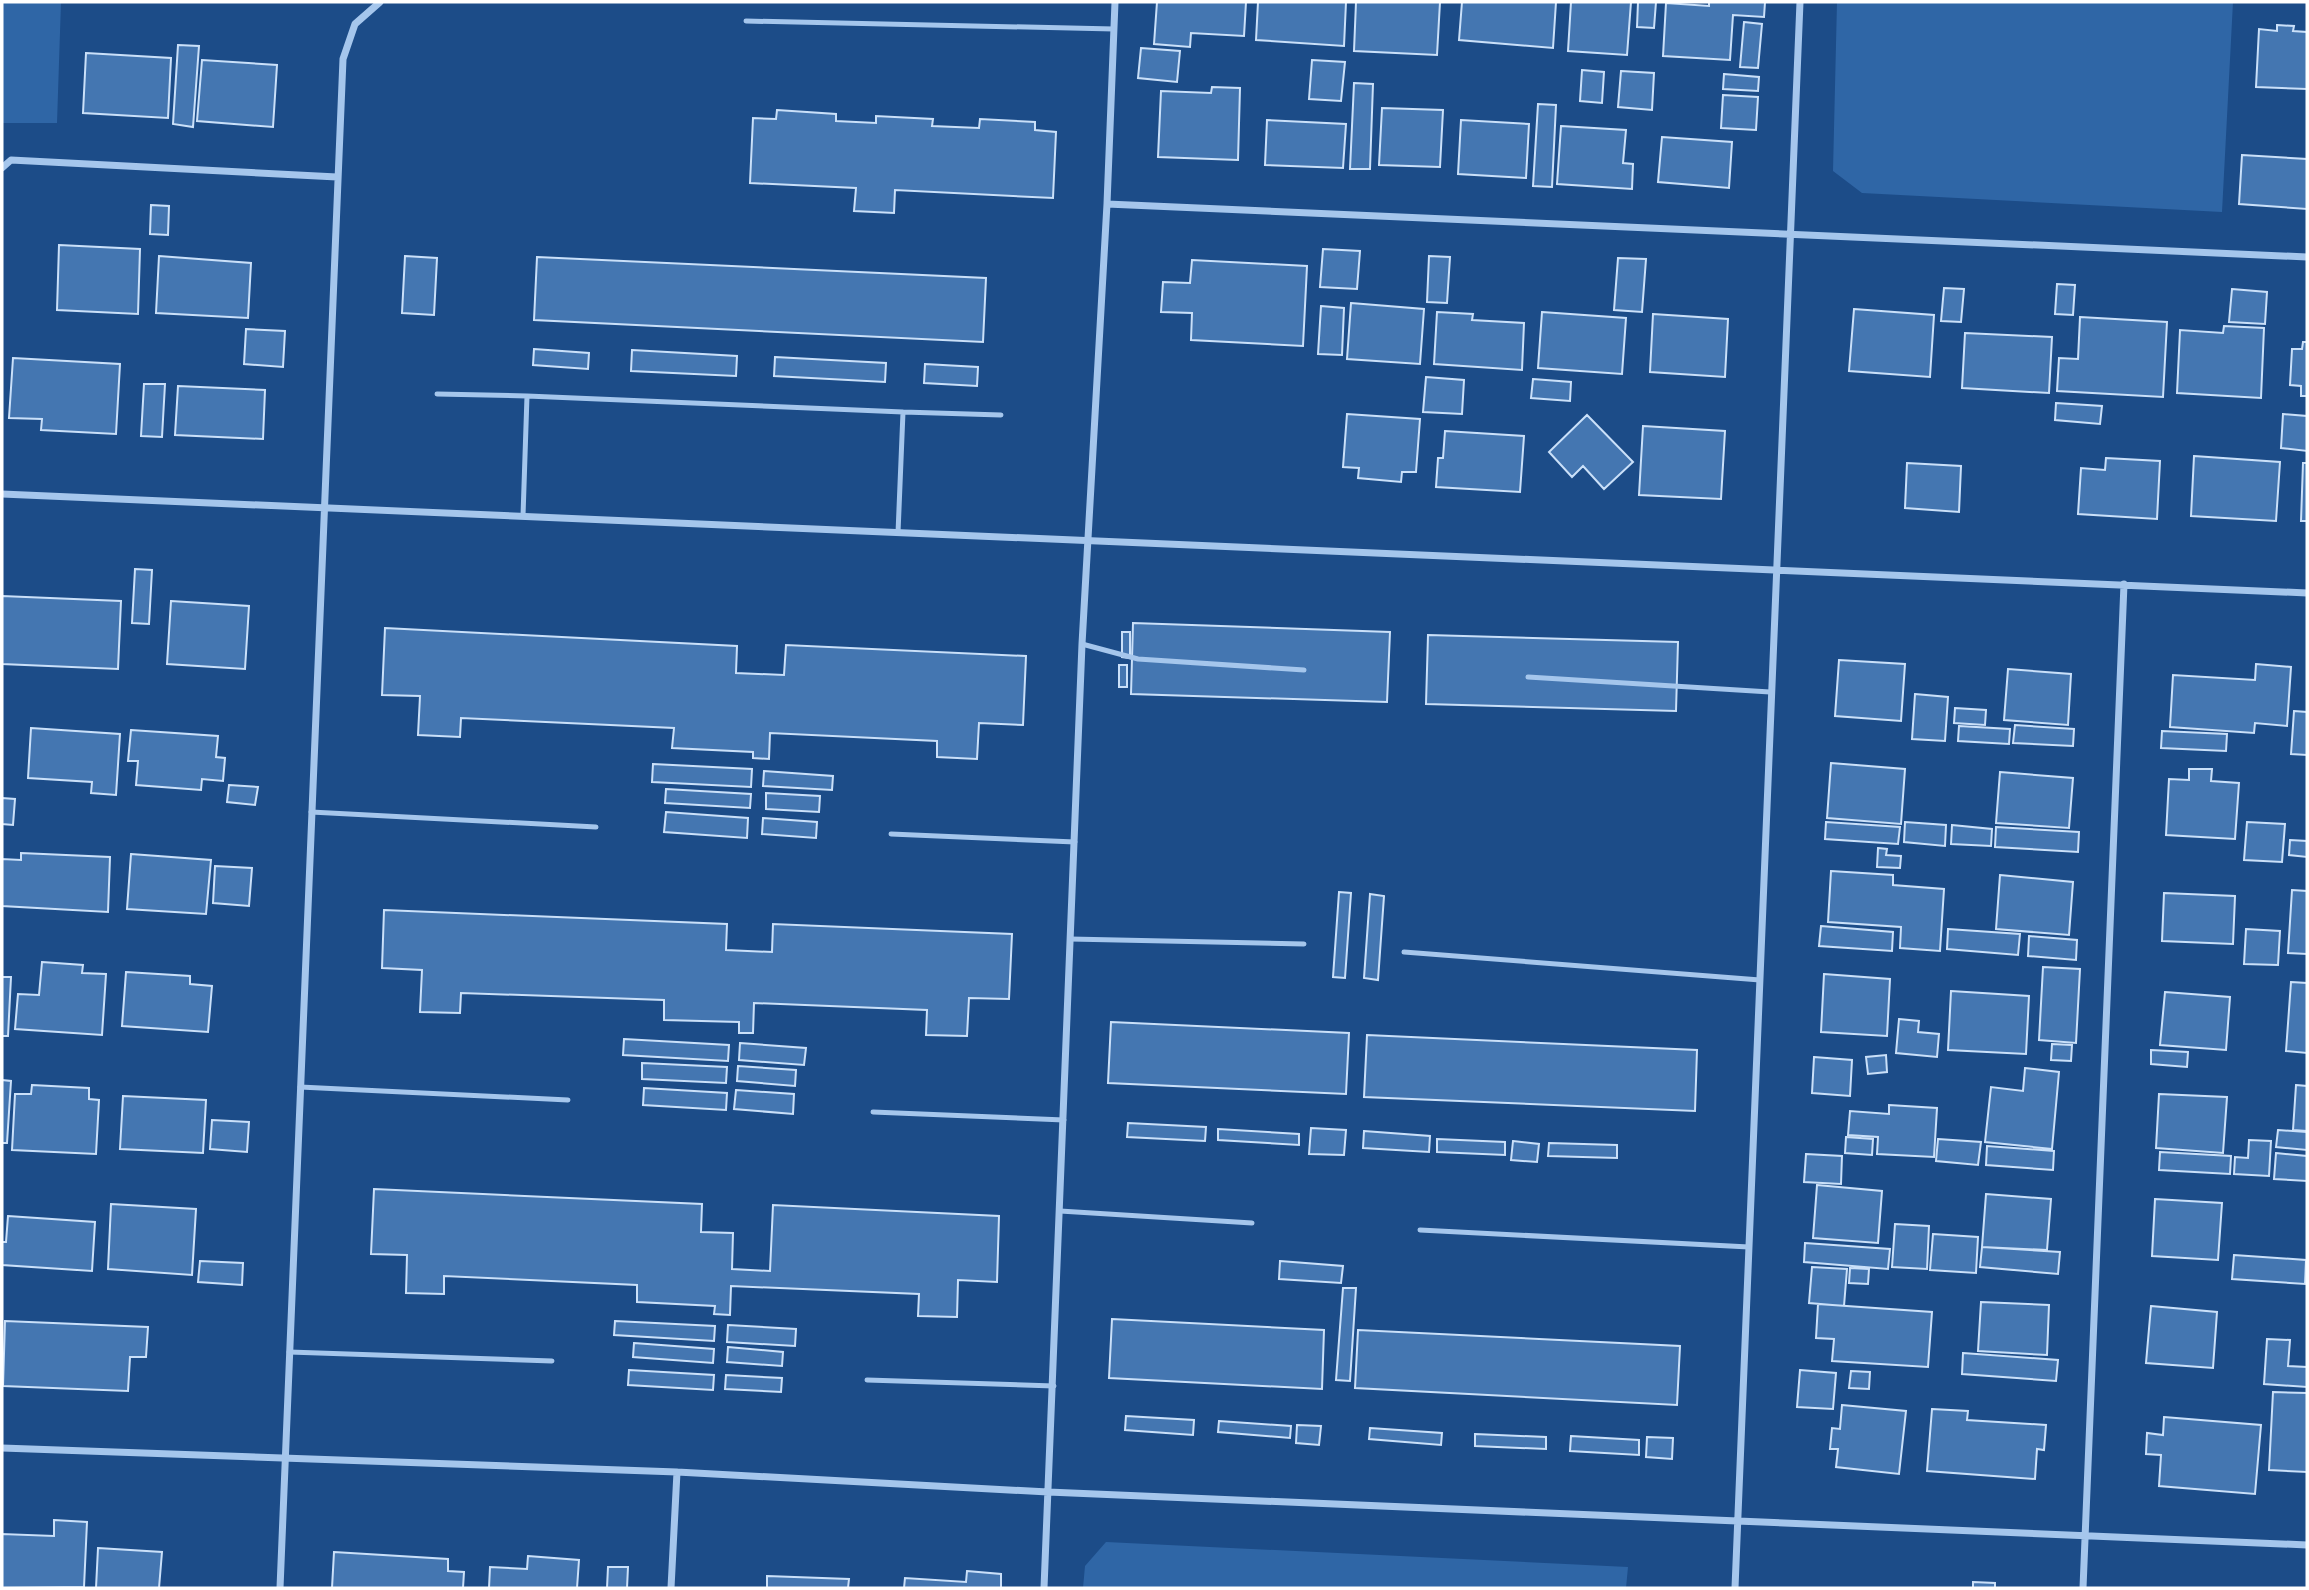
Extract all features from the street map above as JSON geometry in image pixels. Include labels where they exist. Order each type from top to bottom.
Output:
[{"type":"street","points":[[280,1588],[343,59],[355,24],[380,2]]},
{"type":"street","points":[[1044,1588],[1082,644],[1107,204],[1115,2]]},
{"type":"street","points":[[1735,1588],[1800,2]]},
{"type":"street","points":[[2,168],[11,160],[337,177]]},
{"type":"street","points":[[1107,204],[1791,232],[2307,257]]},
{"type":"street","points":[[2,495],[2307,593]]},
{"type":"street","points":[[2083,1588],[2124,584]]},
{"type":"street","points":[[2,1448],[677,1472],[1048,1492],[2307,1545]]},
{"type":"street","points":[[671,1588],[677,1472]]},
{"type":"lane","points":[[746,20],[1114,29]]},
{"type":"lane","points":[[437,394],[1001,415]]},
{"type":"lane","points":[[523,516],[527,396]]},
{"type":"lane","points":[[898,534],[903,412]]},
{"type":"lane","points":[[1082,644],[1138,659],[1304,670]]},
{"type":"lane","points":[[1528,677],[1770,692]]},
{"type":"lane","points":[[311,812],[596,827]]},
{"type":"lane","points":[[891,834],[1075,842]]},
{"type":"lane","points":[[1070,939],[1304,944]]},
{"type":"lane","points":[[1404,952],[1760,980]]},
{"type":"lane","points":[[300,1087],[568,1100]]},
{"type":"lane","points":[[873,1112],[1063,1121]]},
{"type":"lane","points":[[1060,1211],[1252,1223]]},
{"type":"lane","points":[[1420,1230],[1749,1247]]},
{"type":"lane","points":[[289,1352],[552,1361]]},
{"type":"lane","points":[[867,1380],[1054,1386]]},
{"type":"shaded area","points":[[2,2],[61,2],[57,123],[2,123]]},
{"type":"shaded area","points":[[1837,2],[2233,2],[2222,212],[1862,193],[1833,171]]},
{"type":"shaded area","points":[[1106,1542],[1628,1567],[1626,1588],[1083,1588],[1085,1566]]},
{"type":"building","points":[[1157,2],[1246,2],[1244,36],[1191,33],[1190,47],[1154,44]]},
{"type":"building","points":[[1258,2],[1346,2],[1344,46],[1256,40]]},
{"type":"building","points":[[1356,2],[1440,2],[1437,55],[1354,51]]},
{"type":"building","points":[[1462,2],[1556,2],[1553,48],[1459,40]]},
{"type":"building","points":[[1571,2],[1631,2],[1627,55],[1568,51]]},
{"type":"building","points":[[1638,2],[1656,2],[1654,28],[1637,27]]},
{"type":"building","points":[[1709,2],[1765,2],[1764,17],[1733,15],[1730,60],[1663,56],[1666,3],[1709,6]]},
{"type":"building","points":[[1744,22],[1762,24],[1758,68],[1740,67]]},
{"type":"building","points":[[2277,25],[2294,26],[2293,31],[2307,32],[2307,89],[2256,87],[2259,29],[2277,31]]},
{"type":"building","points":[[178,45],[199,46],[193,127],[173,124]]},
{"type":"building","points":[[1141,48],[1180,51],[1177,82],[1138,78]]},
{"type":"building","points":[[86,53],[171,58],[168,118],[83,113]]},
{"type":"building","points":[[202,60],[277,65],[273,127],[197,121]]},
{"type":"building","points":[[1312,60],[1345,62],[1341,101],[1309,99]]},
{"type":"building","points":[[1582,70],[1604,72],[1602,103],[1580,101]]},
{"type":"building","points":[[1621,71],[1654,73],[1652,110],[1618,107]]},
{"type":"building","points":[[1724,74],[1759,77],[1758,91],[1723,89]]},
{"type":"building","points":[[1354,83],[1373,84],[1370,169],[1350,169]]},
{"type":"building","points":[[1212,87],[1240,88],[1238,160],[1158,157],[1161,91],[1211,93]]},
{"type":"building","points":[[1723,95],[1758,97],[1756,130],[1721,128]]},
{"type":"building","points":[[1538,104],[1556,105],[1552,187],[1533,186]]},
{"type":"building","points":[[1382,108],[1443,110],[1440,167],[1379,165]]},
{"type":"building","points":[[777,110],[836,114],[836,121],[876,123],[876,116],[933,119],[932,126],[979,128],[980,119],[1035,122],[1035,130],[1056,132],[1053,198],[895,190],[894,213],[854,211],[856,188],[750,183],[753,118],[776,119]]},
{"type":"building","points":[[1267,120],[1346,124],[1343,168],[1265,165]]},
{"type":"building","points":[[1461,120],[1529,124],[1526,178],[1458,174]]},
{"type":"building","points":[[1561,126],[1626,130],[1623,163],[1633,164],[1632,189],[1557,184]]},
{"type":"building","points":[[1662,137],[1732,142],[1729,188],[1658,182]]},
{"type":"building","points":[[2242,155],[2307,159],[2307,209],[2239,204]]},
{"type":"building","points":[[151,205],[169,206],[168,235],[150,234]]},
{"type":"building","points":[[59,245],[140,249],[138,314],[57,310]]},
{"type":"building","points":[[1323,249],[1360,251],[1357,289],[1320,287]]},
{"type":"building","points":[[159,256],[251,263],[248,318],[156,313]]},
{"type":"building","points":[[405,256],[437,258],[434,315],[402,313]]},
{"type":"building","points":[[1429,256],[1450,257],[1447,303],[1427,302]]},
{"type":"building","points":[[537,257],[986,278],[983,342],[534,320]]},
{"type":"building","points":[[1618,258],[1646,259],[1642,312],[1614,310]]},
{"type":"building","points":[[1192,260],[1307,266],[1303,346],[1191,340],[1192,313],[1161,312],[1163,282],[1190,283]]},
{"type":"building","points":[[2057,284],[2075,285],[2073,315],[2055,314]]},
{"type":"building","points":[[1944,288],[1964,289],[1961,322],[1941,321]]},
{"type":"building","points":[[2232,289],[2267,292],[2265,324],[2229,322]]},
{"type":"building","points":[[1351,303],[1424,309],[1420,364],[1347,359]]},
{"type":"building","points":[[1321,306],[1344,308],[1342,355],[1318,354]]},
{"type":"building","points":[[1854,309],[1934,315],[1930,377],[1849,371]]},
{"type":"building","points":[[1437,312],[1473,314],[1472,320],[1524,323],[1522,370],[1434,364]]},
{"type":"building","points":[[1542,312],[1626,318],[1622,374],[1538,368]]},
{"type":"building","points":[[1653,314],[1728,319],[1725,377],[1650,372]]},
{"type":"building","points":[[2080,317],[2167,322],[2163,397],[2057,391],[2059,358],[2078,359]]},
{"type":"building","points":[[2224,326],[2264,328],[2261,398],[2177,393],[2180,330],[2223,333]]},
{"type":"building","points":[[246,329],[285,331],[283,367],[244,364]]},
{"type":"building","points":[[1965,333],[2052,337],[2049,393],[1962,388]]},
{"type":"building","points":[[2303,342],[2307,342],[2307,396],[2301,396],[2301,386],[2290,385],[2292,349],[2302,349]]},
{"type":"building","points":[[534,349],[589,353],[588,369],[533,365]]},
{"type":"building","points":[[632,350],[737,356],[736,376],[631,371]]},
{"type":"building","points":[[775,357],[886,363],[885,382],[774,376]]},
{"type":"building","points":[[13,358],[120,364],[116,434],[41,430],[42,419],[9,418]]},
{"type":"building","points":[[925,364],[978,367],[977,386],[924,383]]},
{"type":"building","points":[[1426,377],[1464,380],[1462,414],[1423,412]]},
{"type":"building","points":[[1533,379],[1571,382],[1570,401],[1531,398]]},
{"type":"building","points":[[144,384],[165,384],[162,437],[141,436]]},
{"type":"building","points":[[178,386],[265,390],[263,439],[175,435]]},
{"type":"building","points":[[2056,403],[2102,406],[2100,424],[2055,420]]},
{"type":"building","points":[[1347,414],[1420,419],[1416,472],[1402,472],[1401,482],[1358,478],[1359,468],[1343,467]]},
{"type":"building","points":[[2283,414],[2307,416],[2307,451],[2281,448]]},
{"type":"building","points":[[1587,415],[1633,462],[1604,489],[1583,466],[1572,477],[1549,452]]},
{"type":"building","points":[[1643,426],[1725,431],[1721,499],[1639,495]]},
{"type":"building","points":[[1445,431],[1524,436],[1520,492],[1436,487],[1438,458],[1443,458]]},
{"type":"building","points":[[2194,456],[2280,462],[2276,521],[2191,516]]},
{"type":"building","points":[[2106,458],[2160,461],[2157,519],[2078,514],[2081,468],[2105,470]]},
{"type":"building","points":[[1907,463],[1961,466],[1959,512],[1905,508]]},
{"type":"building","points":[[2303,463],[2307,463],[2307,521],[2301,521]]},
{"type":"building","points":[[135,569],[152,570],[149,624],[132,623]]},
{"type":"building","points":[[2,596],[121,601],[118,669],[2,664]]},
{"type":"building","points":[[171,601],[249,606],[245,669],[167,664]]},
{"type":"building","points":[[1133,623],[1390,632],[1387,702],[1131,694]]},
{"type":"building","points":[[385,628],[737,646],[736,673],[784,675],[786,645],[1026,656],[1023,725],[979,723],[977,759],[937,757],[937,741],[770,733],[769,759],[753,758],[753,752],[672,748],[674,728],[461,718],[460,737],[418,735],[420,696],[382,695]]},
{"type":"building","points":[[1122,632],[1130,632],[1130,658],[1122,657]]},
{"type":"building","points":[[1428,635],[1678,642],[1676,711],[1426,704]]},
{"type":"building","points":[[1839,660],[1905,664],[1901,721],[1835,716]]},
{"type":"building","points":[[2256,664],[2291,667],[2287,726],[2255,723],[2254,733],[2170,727],[2173,675],[2255,680]]},
{"type":"building","points":[[1119,665],[1127,665],[1127,687],[1119,687]]},
{"type":"building","points":[[2008,669],[2071,674],[2068,725],[2004,720]]},
{"type":"building","points":[[1915,694],[1948,697],[1945,741],[1912,739]]},
{"type":"building","points":[[1955,708],[1986,710],[1985,725],[1954,723]]},
{"type":"building","points":[[2294,711],[2307,712],[2307,755],[2291,754]]},
{"type":"building","points":[[2015,725],[2074,729],[2073,746],[2013,743]]},
{"type":"building","points":[[1959,726],[2010,729],[2009,744],[1958,741]]},
{"type":"building","points":[[31,728],[120,734],[116,795],[91,793],[92,782],[28,778]]},
{"type":"building","points":[[131,730],[218,736],[216,757],[225,758],[223,781],[202,779],[201,790],[136,785],[138,761],[128,761]]},
{"type":"building","points":[[2162,731],[2227,734],[2226,751],[2161,748]]},
{"type":"building","points":[[1831,763],[1905,769],[1901,824],[1827,818]]},
{"type":"building","points":[[653,764],[752,769],[751,787],[652,782]]},
{"type":"building","points":[[2189,769],[2212,769],[2211,781],[2239,783],[2235,839],[2166,835],[2169,779],[2189,780]]},
{"type":"building","points":[[764,771],[833,776],[832,790],[763,786]]},
{"type":"building","points":[[2000,772],[2073,778],[2069,828],[1996,823]]},
{"type":"building","points":[[229,785],[258,787],[255,805],[227,802]]},
{"type":"building","points":[[666,789],[751,794],[750,808],[665,803]]},
{"type":"building","points":[[766,793],[820,796],[819,812],[766,809]]},
{"type":"building","points":[[2,798],[15,799],[13,825],[2,824]]},
{"type":"building","points":[[666,812],[748,818],[747,838],[664,832]]},
{"type":"building","points":[[763,818],[817,822],[816,838],[762,834]]},
{"type":"building","points":[[1826,822],[1900,827],[1898,844],[1825,839]]},
{"type":"building","points":[[1905,822],[1946,825],[1945,846],[1904,842]]},
{"type":"building","points":[[2247,822],[2285,824],[2282,862],[2244,860]]},
{"type":"building","points":[[1952,825],[1992,829],[1991,846],[1951,844]]},
{"type":"building","points":[[1996,827],[2079,832],[2078,852],[1995,847]]},
{"type":"building","points":[[2290,840],[2307,841],[2307,857],[2289,855]]},
{"type":"building","points":[[1878,848],[1887,849],[1886,855],[1901,856],[1900,868],[1877,867]]},
{"type":"building","points":[[21,853],[110,857],[108,912],[2,906],[2,859],[21,860]]},
{"type":"building","points":[[131,854],[211,860],[206,914],[127,909]]},
{"type":"building","points":[[215,866],[252,868],[249,906],[213,903]]},
{"type":"building","points":[[1831,871],[1893,875],[1893,885],[1944,889],[1940,951],[1900,948],[1901,927],[1828,922]]},
{"type":"building","points":[[2000,875],[2073,882],[2069,935],[1996,929]]},
{"type":"building","points":[[2292,890],[2307,891],[2307,954],[2288,953]]},
{"type":"building","points":[[1339,892],[1351,893],[1345,978],[1333,977]]},
{"type":"building","points":[[2164,893],[2235,896],[2233,944],[2162,941]]},
{"type":"building","points":[[1370,894],[1384,896],[1378,980],[1364,978]]},
{"type":"building","points":[[384,910],[727,924],[726,950],[772,952],[773,924],[1012,934],[1009,999],[969,998],[967,1036],[926,1035],[927,1010],[754,1003],[753,1033],[739,1033],[739,1022],[664,1020],[664,1000],[461,993],[460,1013],[420,1012],[422,970],[382,968]]},
{"type":"building","points":[[1821,926],[1893,932],[1892,951],[1819,946]]},
{"type":"building","points":[[1948,929],[2020,934],[2018,955],[1947,949]]},
{"type":"building","points":[[2246,929],[2280,931],[2278,965],[2244,964]]},
{"type":"building","points":[[2029,936],[2077,940],[2076,960],[2028,956]]},
{"type":"building","points":[[42,962],[83,965],[82,973],[106,974],[102,1035],[15,1029],[18,994],[39,995]]},
{"type":"building","points":[[2043,967],[2080,969],[2076,1043],[2039,1040]]},
{"type":"building","points":[[126,972],[190,976],[190,984],[212,986],[208,1032],[122,1026]]},
{"type":"building","points":[[1824,974],[1890,979],[1887,1036],[1821,1032]]},
{"type":"building","points":[[2,977],[11,977],[8,1036],[2,1036]]},
{"type":"building","points":[[2291,982],[2307,983],[2307,1053],[2286,1051]]},
{"type":"building","points":[[1951,991],[2029,996],[2026,1054],[1948,1050]]},
{"type":"building","points":[[2165,992],[2230,997],[2226,1050],[2160,1045]]},
{"type":"building","points":[[1899,1019],[1919,1021],[1918,1032],[1939,1034],[1937,1057],[1896,1053]]},
{"type":"building","points":[[1111,1022],[1349,1033],[1346,1094],[1108,1083]]},
{"type":"building","points":[[1367,1035],[1697,1050],[1695,1111],[1364,1097]]},
{"type":"building","points":[[624,1039],[729,1045],[728,1061],[623,1055]]},
{"type":"building","points":[[740,1043],[806,1048],[804,1065],[739,1060]]},
{"type":"building","points":[[2052,1044],[2072,1045],[2071,1061],[2051,1060]]},
{"type":"building","points":[[2151,1050],[2188,1052],[2187,1067],[2151,1064]]},
{"type":"building","points":[[1886,1055],[1887,1072],[1868,1074],[1866,1057]]},
{"type":"building","points":[[1814,1057],[1852,1060],[1850,1096],[1812,1093]]},
{"type":"building","points":[[642,1063],[727,1067],[726,1083],[642,1079]]},
{"type":"building","points":[[738,1066],[796,1070],[795,1086],[737,1081]]},
{"type":"building","points":[[2025,1068],[2059,1072],[2052,1149],[1985,1142],[1991,1087],[2023,1091]]},
{"type":"building","points":[[2,1080],[11,1081],[7,1143],[2,1143]]},
{"type":"building","points":[[32,1085],[89,1088],[89,1099],[99,1100],[96,1154],[12,1150],[15,1094],[31,1094]]},
{"type":"building","points":[[2296,1085],[2307,1086],[2307,1131],[2293,1130]]},
{"type":"building","points":[[644,1088],[727,1093],[726,1110],[643,1105]]},
{"type":"building","points":[[736,1090],[794,1094],[793,1114],[734,1109]]},
{"type":"building","points":[[2159,1094],[2227,1097],[2223,1153],[2156,1148]]},
{"type":"building","points":[[123,1096],[206,1100],[203,1153],[120,1149]]},
{"type":"building","points":[[1889,1105],[1937,1108],[1934,1157],[1877,1154],[1878,1137],[1848,1135],[1850,1111],[1889,1114]]},
{"type":"building","points":[[212,1120],[249,1122],[247,1152],[210,1149]]},
{"type":"building","points":[[1128,1123],[1206,1127],[1205,1141],[1127,1137]]},
{"type":"building","points":[[1311,1128],[1346,1130],[1344,1155],[1309,1154]]},
{"type":"building","points":[[1218,1129],[1299,1134],[1299,1145],[1218,1140]]},
{"type":"building","points":[[2278,1130],[2307,1132],[2307,1150],[2276,1147]]},
{"type":"building","points":[[1364,1131],[1430,1136],[1429,1152],[1363,1148]]},
{"type":"building","points":[[1846,1137],[1873,1139],[1872,1155],[1845,1153]]},
{"type":"building","points":[[1437,1139],[1505,1142],[1505,1155],[1437,1152]]},
{"type":"building","points":[[1938,1139],[1981,1142],[1978,1165],[1936,1161]]},
{"type":"building","points":[[2249,1140],[2271,1141],[2269,1176],[2234,1174],[2235,1157],[2248,1158]]},
{"type":"building","points":[[1513,1141],[1539,1144],[1537,1162],[1511,1160]]},
{"type":"building","points":[[1549,1143],[1617,1145],[1617,1158],[1548,1156]]},
{"type":"building","points":[[1987,1146],[2054,1151],[2053,1170],[1986,1165]]},
{"type":"building","points":[[2160,1152],[2231,1156],[2230,1174],[2159,1170]]},
{"type":"building","points":[[2276,1153],[2307,1156],[2307,1181],[2274,1179]]},
{"type":"building","points":[[1806,1154],[1842,1156],[1841,1184],[1804,1182]]},
{"type":"building","points":[[1817,1185],[1882,1191],[1878,1243],[1813,1238]]},
{"type":"building","points":[[374,1189],[702,1204],[701,1232],[733,1233],[732,1269],[770,1271],[773,1205],[999,1216],[997,1282],[958,1280],[957,1317],[918,1316],[919,1294],[731,1286],[730,1315],[714,1314],[715,1306],[637,1302],[637,1285],[444,1276],[444,1294],[406,1293],[407,1255],[371,1254]]},
{"type":"building","points":[[1986,1194],[2051,1199],[2047,1250],[1982,1247]]},
{"type":"building","points":[[2155,1199],[2222,1203],[2218,1260],[2152,1256]]},
{"type":"building","points":[[111,1204],[196,1209],[192,1275],[108,1269]]},
{"type":"building","points":[[8,1216],[95,1222],[92,1271],[2,1265],[2,1242],[6,1242]]},
{"type":"building","points":[[1895,1224],[1929,1226],[1927,1269],[1892,1267]]},
{"type":"building","points":[[1933,1234],[1978,1237],[1976,1273],[1930,1270]]},
{"type":"building","points":[[1805,1243],[1890,1249],[1888,1269],[1804,1262]]},
{"type":"building","points":[[1982,1247],[2060,1252],[2058,1274],[1980,1267]]},
{"type":"building","points":[[2234,1255],[2306,1260],[2305,1284],[2232,1279]]},
{"type":"building","points":[[200,1261],[243,1263],[242,1285],[198,1282]]},
{"type":"building","points":[[1280,1261],[1343,1266],[1341,1283],[1279,1279]]},
{"type":"building","points":[[1812,1267],[1847,1269],[1844,1306],[1809,1303]]},
{"type":"building","points":[[1850,1268],[1869,1269],[1868,1284],[1849,1283]]},
{"type":"building","points":[[1343,1288],[1356,1288],[1350,1381],[1336,1380]]},
{"type":"building","points":[[1981,1302],[2049,1305],[2047,1355],[1978,1351]]},
{"type":"building","points":[[1818,1304],[1932,1312],[1928,1367],[1832,1361],[1834,1339],[1816,1338]]},
{"type":"building","points":[[2151,1306],[2217,1312],[2213,1368],[2146,1363]]},
{"type":"building","points":[[1112,1319],[1324,1330],[1322,1389],[1109,1378]]},
{"type":"building","points":[[5,1321],[148,1327],[146,1357],[130,1357],[128,1391],[3,1386]]},
{"type":"building","points":[[615,1321],[715,1326],[714,1341],[614,1335]]},
{"type":"building","points":[[728,1325],[796,1329],[795,1346],[727,1342]]},
{"type":"building","points":[[1358,1330],[1680,1346],[1677,1405],[1355,1388]]},
{"type":"building","points":[[2267,1339],[2290,1340],[2288,1366],[2307,1367],[2307,1387],[2264,1384]]},
{"type":"building","points":[[634,1343],[714,1349],[713,1363],[633,1357]]},
{"type":"building","points":[[728,1347],[783,1352],[782,1366],[727,1362]]},
{"type":"building","points":[[1963,1353],[2058,1360],[2056,1381],[1962,1374]]},
{"type":"building","points":[[629,1370],[714,1375],[713,1390],[628,1385]]},
{"type":"building","points":[[1800,1370],[1836,1373],[1833,1409],[1797,1407]]},
{"type":"building","points":[[1851,1371],[1870,1372],[1869,1389],[1849,1388]]},
{"type":"building","points":[[726,1375],[782,1378],[781,1392],[725,1389]]},
{"type":"building","points":[[2273,1392],[2307,1393],[2307,1472],[2269,1470]]},
{"type":"building","points":[[1842,1405],[1906,1411],[1899,1474],[1836,1467],[1838,1449],[1830,1449],[1832,1428],[1840,1429]]},
{"type":"building","points":[[1932,1409],[1968,1411],[1967,1420],[2046,1425],[2044,1450],[2037,1449],[2035,1479],[1927,1471]]},
{"type":"building","points":[[1126,1416],[1194,1420],[1193,1435],[1125,1430]]},
{"type":"building","points":[[2164,1417],[2261,1425],[2255,1494],[2159,1486],[2161,1455],[2146,1454],[2147,1433],[2163,1435]]},
{"type":"building","points":[[1219,1421],[1291,1426],[1290,1438],[1218,1432]]},
{"type":"building","points":[[1297,1425],[1321,1426],[1319,1445],[1296,1443]]},
{"type":"building","points":[[1370,1428],[1442,1433],[1441,1445],[1369,1439]]},
{"type":"building","points":[[1475,1434],[1546,1437],[1546,1449],[1475,1446]]},
{"type":"building","points":[[1571,1436],[1639,1440],[1639,1455],[1570,1451]]},
{"type":"building","points":[[1647,1437],[1673,1438],[1672,1459],[1646,1457]]},
{"type":"building","points":[[54,1520],[87,1522],[84,1587],[2,1588],[2,1534],[54,1536]]},
{"type":"building","points":[[98,1548],[162,1552],[159,1588],[96,1588]]},
{"type":"building","points":[[334,1552],[448,1559],[448,1571],[464,1572],[463,1588],[332,1588]]},
{"type":"building","points":[[528,1556],[579,1560],[577,1588],[489,1588],[490,1567],[527,1569]]},
{"type":"building","points":[[608,1567],[628,1567],[627,1588],[607,1588]]},
{"type":"building","points":[[967,1571],[1001,1574],[1001,1588],[904,1588],[905,1578],[966,1582]]},
{"type":"building","points":[[767,1576],[849,1579],[848,1588],[767,1588]]},
{"type":"building","points":[[1973,1582],[1995,1583],[1995,1588],[1973,1588]]}]
